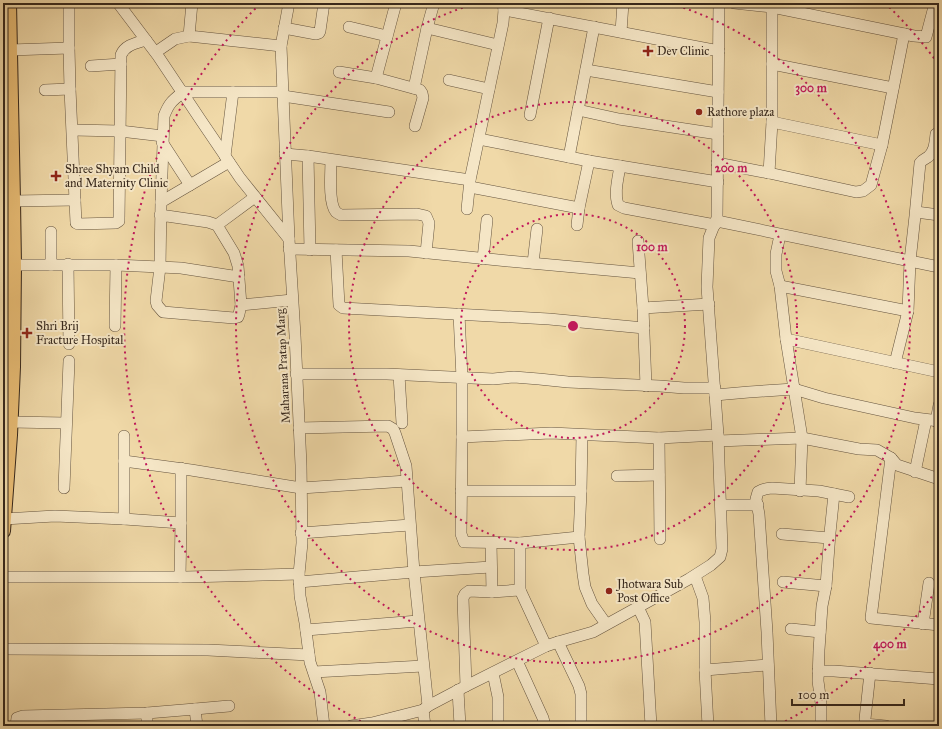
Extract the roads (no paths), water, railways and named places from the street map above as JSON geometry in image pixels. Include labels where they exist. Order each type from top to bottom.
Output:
[{"type":"main road","points":[[3,380],[7,264],[13,202],[9,3]]},
{"type":"main road","points":[[3,138],[3,223],[7,264],[11,422],[4,525]]},
{"type":"street","points":[[69,3],[70,89],[77,224],[116,223],[119,221],[121,56],[125,49],[146,40]]},
{"type":"street","points":[[118,3],[156,52],[240,178],[289,244],[310,250],[410,251],[640,273]]},
{"type":"street","points":[[189,36],[192,3]]},
{"type":"street","name":"Maharana Pratap Marg","points":[[289,3],[281,46],[289,244],[301,465],[302,543],[299,578],[300,596],[310,662],[320,692],[324,726]]},
{"type":"street","points":[[284,28],[316,34],[318,33],[320,31],[324,3]]},
{"type":"street","points":[[376,78],[396,3]]},
{"type":"street","points":[[414,88],[426,28],[434,3]]},
{"type":"street","points":[[621,32],[623,3]]},
{"type":"street","points":[[351,726],[372,723],[425,708],[546,646],[593,632],[695,576],[720,557],[722,549],[718,438],[707,287],[708,249],[710,238],[716,223],[718,182],[719,3]]},
{"type":"street","points":[[734,3],[772,7],[914,36],[926,37],[936,10]]},
{"type":"street","points":[[467,209],[470,184],[503,23],[504,6],[549,18],[718,50]]},
{"type":"street","points":[[769,173],[772,122],[772,7]]},
{"type":"street","points":[[530,115],[549,18]]},
{"type":"street","points":[[569,157],[594,26]]},
{"type":"street","points":[[349,28],[387,36]]},
{"type":"street","points":[[426,28],[498,44]]},
{"type":"street","points":[[717,163],[856,192],[864,191],[871,185],[882,145],[904,34]]},
{"type":"street","points":[[156,52],[175,39],[189,36],[281,46]]},
{"type":"street","points":[[10,50],[70,48]]},
{"type":"street","points":[[91,66],[121,64]]},
{"type":"street","points":[[772,64],[893,88]]},
{"type":"street","points":[[586,70],[718,92]]},
{"type":"street","points":[[339,72],[376,78],[420,90],[423,98],[415,126]]},
{"type":"street","points":[[449,80],[489,89]]},
{"type":"street","points":[[45,90],[70,89]]},
{"type":"street","points":[[160,215],[208,222],[217,225],[234,253],[238,266],[241,305],[238,317],[234,318],[163,312],[157,305],[156,301],[160,267],[160,215],[162,139],[164,116],[167,106],[183,92],[233,92],[282,94],[389,112]]},
{"type":"street","points":[[161,202],[190,185],[227,159],[233,92]]},
{"type":"street","points":[[578,110],[619,119],[718,134]]},
{"type":"street","points":[[772,122],[882,145]]},
{"type":"street","points":[[73,130],[120,131],[162,139],[190,185]]},
{"type":"street","points":[[895,363],[908,311],[910,261],[920,163],[929,156],[933,150],[936,134]]},
{"type":"street","points":[[479,139],[589,161],[718,182]]},
{"type":"street","points":[[285,154],[308,156],[470,184],[579,208]]},
{"type":"street","points":[[308,156],[310,250]]},
{"type":"street","points":[[331,160],[331,192],[335,212],[341,215],[417,214],[426,216],[429,223],[426,253]]},
{"type":"street","points":[[577,225],[589,161]]},
{"type":"street","points":[[620,166],[616,199],[618,205],[624,208],[716,223],[939,267]]},
{"type":"street","points":[[217,225],[255,197]]},
{"type":"street","points":[[13,202],[75,200]]},
{"type":"street","points":[[916,212],[939,215]]},
{"type":"street","points":[[483,259],[487,220]]},
{"type":"street","points":[[533,263],[537,229]]},
{"type":"street","points":[[51,232],[51,264]]},
{"type":"street","points":[[780,235],[776,254],[776,271],[780,286],[786,339],[802,438],[800,491]]},
{"type":"street","points":[[638,242],[644,328],[646,386]]},
{"type":"street","points":[[336,250],[339,304],[344,308],[549,319],[644,328]]},
{"type":"street","points":[[7,264],[116,265],[181,268],[239,278]]},
{"type":"street","points":[[68,264],[69,344]]},
{"type":"street","points":[[115,326],[116,265]]},
{"type":"street","points":[[780,286],[908,311]]},
{"type":"street","points":[[241,305],[292,300]]},
{"type":"street","points":[[642,308],[709,304]]},
{"type":"street","points":[[459,314],[462,378],[461,534],[464,542],[520,543],[579,537]]},
{"type":"street","points":[[786,339],[939,372]]},
{"type":"street","points":[[64,488],[70,361]]},
{"type":"street","points":[[296,374],[400,375],[493,379],[514,377],[568,382],[684,388],[715,392],[748,392],[794,389],[824,398],[908,417],[933,421]]},
{"type":"street","points":[[400,375],[402,423]]},
{"type":"street","points":[[915,472],[939,405]]},
{"type":"street","points":[[11,422],[66,423]]},
{"type":"street","points":[[299,428],[388,426],[393,429],[395,433],[406,466],[423,666],[425,726]]},
{"type":"street","points":[[462,437],[551,433],[659,438],[802,438],[859,449],[877,450],[891,458],[897,465],[939,479]]},
{"type":"street","points":[[582,435],[579,537],[585,587],[592,604],[606,624]]},
{"type":"street","points":[[124,436],[124,519]]},
{"type":"street","points":[[659,438],[660,539]]},
{"type":"street","points":[[891,458],[871,618],[939,625]]},
{"type":"street","points":[[124,461],[181,468],[301,488],[407,481]]},
{"type":"street","points":[[180,577],[181,468]]},
{"type":"street","points":[[617,476],[659,475]]},
{"type":"street","points":[[771,726],[767,632],[758,505],[756,499],[758,492],[766,488],[772,488],[819,492],[849,497]]},
{"type":"street","points":[[462,491],[581,491]]},
{"type":"street","points":[[821,726],[821,704],[818,681],[820,632],[822,606],[826,586],[834,494]]},
{"type":"street","points":[[721,505],[758,505]]},
{"type":"street","points":[[4,525],[55,516],[181,523]]},
{"type":"street","points":[[301,533],[410,525]]},
{"type":"street","points":[[782,534],[829,538]]},
{"type":"street","points":[[491,543],[492,592]]},
{"type":"street","points":[[520,543],[520,590],[546,646]]},
{"type":"street","points":[[3,577],[299,578],[491,567]]},
{"type":"street","points":[[695,576],[703,598],[708,726]]},
{"type":"street","points":[[783,582],[826,586]]},
{"type":"street","points":[[922,624],[928,582]]},
{"type":"street","points":[[460,726],[462,688],[462,598],[469,591],[492,592],[520,590]]},
{"type":"street","points":[[638,607],[645,622],[651,726]]},
{"type":"street","points":[[306,630],[418,621]]},
{"type":"street","points":[[791,629],[820,632]]},
{"type":"street","points":[[558,642],[579,686],[581,694],[581,726]]},
{"type":"street","points":[[3,649],[208,650],[309,655]]},
{"type":"street","points":[[516,661],[543,718],[545,726]]},
{"type":"street","points":[[705,670],[768,665]]},
{"type":"street","points":[[314,672],[423,666]]},
{"type":"street","points":[[818,671],[939,679]]},
{"type":"street","points":[[493,673],[498,696],[498,726]]},
{"type":"street","points":[[870,674],[865,724],[886,726]]},
{"type":"street","points":[[16,726],[17,718],[23,716],[147,713],[229,706]]},
{"type":"street","points":[[195,709],[197,726]]},
{"type":"street","points":[[147,713],[147,726]]},
{"type":"place","name":"Dev Clinic","points":[[648,51]]},
{"type":"place","name":"Rathore plaza","points":[[699,112]]},
{"type":"place","name":"Shree Shyam Child and Maternity Clinic","points":[[56,176]]},
{"type":"place","name":"Shri Brij Fracture Hospital","points":[[27,333]]},
{"type":"place","name":"Jhotwara Sub Post Office","points":[[609,591]]}]
